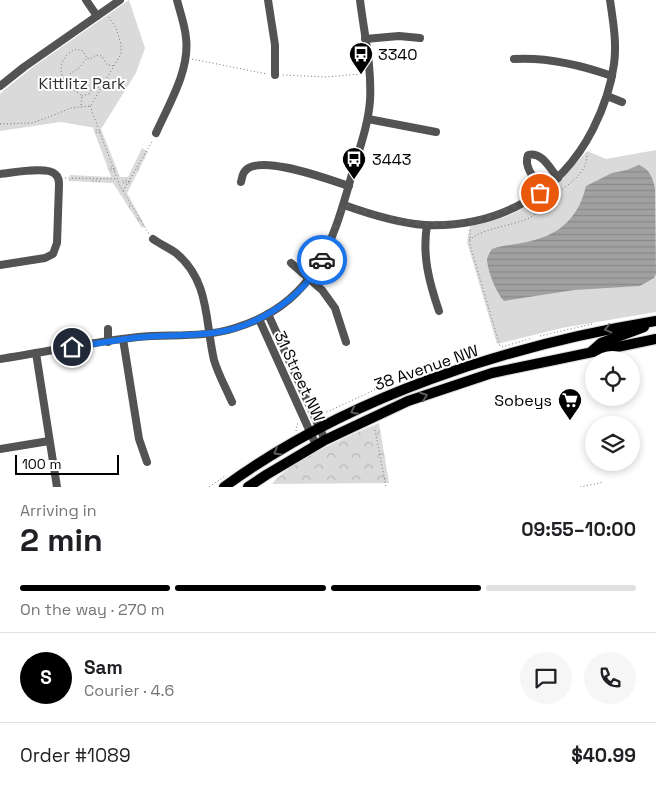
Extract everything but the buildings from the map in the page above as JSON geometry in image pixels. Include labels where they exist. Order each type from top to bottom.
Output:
[{"type":"main road","name":"38 Avenue NW","points":[[224,487],[269,457],[374,401],[439,376],[562,339],[656,321]]},
{"type":"main road","points":[[593,351],[601,343],[638,330],[656,321]]},
{"type":"main road","points":[[578,336],[585,341],[591,351]]},
{"type":"main road","name":"38 Avenue NW","points":[[597,351],[656,339]]},
{"type":"main road","name":"38 Avenue NW","points":[[248,487],[321,443],[408,401],[492,373],[585,353]]},
{"type":"street","points":[[86,0],[97,16]]},
{"type":"street","points":[[0,86],[120,0]]},
{"type":"street","points":[[156,133],[180,78],[186,58],[186,39],[177,0]]},
{"type":"street","points":[[268,0],[275,45],[275,75]]},
{"type":"street","points":[[0,359],[123,339],[210,334],[236,328],[258,319],[295,294],[320,264],[328,248],[344,205],[368,119],[370,85],[360,0]]},
{"type":"street","points":[[344,205],[401,221],[427,225],[470,221],[497,214],[522,204],[544,190],[573,162],[586,143],[599,118],[607,96],[615,51],[610,0]]},
{"type":"street","points":[[365,40],[399,36],[420,38]]},
{"type":"street","points":[[514,59],[542,59],[560,62],[612,76]]},
{"type":"street","points":[[607,96],[622,102]]},
{"type":"street","points":[[368,119],[436,132]]},
{"type":"street","points":[[544,190],[527,167],[528,155],[540,156],[558,178]]},
{"type":"street","points":[[241,182],[245,171],[250,167],[273,165],[301,171],[349,186]]},
{"type":"street","points":[[0,174],[45,170],[57,176],[59,185],[57,243],[54,254],[46,258],[0,265]]},
{"type":"street","points":[[427,225],[426,262],[439,311]]},
{"type":"street","points":[[152,239],[177,254],[195,278],[204,299],[216,368],[232,402]]},
{"type":"street","points":[[291,263],[322,290],[335,308],[346,342]]},
{"type":"street","name":"31 Street NW","points":[[268,314],[321,443]]},
{"type":"street","name":"31 Street NW","points":[[258,319],[316,431]]},
{"type":"street","points":[[108,329],[108,342]]},
{"type":"street","points":[[123,339],[139,439],[147,462]]},
{"type":"street","points":[[36,353],[57,487]]},
{"type":"street","points":[[0,449],[50,441]]},
{"type":"path","points":[[90,106],[121,54],[121,44],[116,28],[107,15]]},
{"type":"path","points":[[87,58],[81,50],[76,49],[66,55],[61,71],[70,88],[82,96],[89,94],[94,86],[101,88]]},
{"type":"path","points":[[66,81],[70,74],[80,68],[87,58],[90,59],[93,56],[99,55],[107,65],[115,66]]},
{"type":"path","points":[[92,90],[98,94]]},
{"type":"path","points":[[81,106],[82,96]]},
{"type":"path","points":[[0,124],[32,123],[71,108],[90,106]]},
{"type":"path","points":[[90,106],[117,179],[152,239]]},
{"type":"path","points":[[123,191],[156,133]]},
{"type":"path","points":[[57,176],[117,179]]},
{"type":"path","points":[[470,221],[470,244],[500,347]]},
{"type":"path","points":[[375,430],[386,487]]},
{"type":"path","points":[[580,487],[604,482]]},
{"type":"green space","name":"Kittlitz Park","points":[[129,0],[145,48],[136,73],[101,129],[61,122],[0,131],[0,94],[33,67]]},
{"type":"green space","points":[[93,128],[101,129],[120,177],[128,177],[142,148],[148,152],[127,193],[145,226],[142,228],[113,183],[69,181],[70,175],[111,177]]},
{"type":"green space","points":[[656,150],[656,312],[562,328],[497,344],[467,242],[470,226],[490,222],[523,209],[562,179],[587,151],[606,159]]},
{"type":"green space","points":[[379,423],[389,483],[272,484],[280,475],[306,458]]},
{"type":"shaded area","points":[[639,165],[650,174],[655,188],[656,274],[654,278],[640,286],[574,290],[504,301],[495,287],[488,265],[487,260],[492,249],[533,241],[556,231],[575,212],[586,186],[612,173]]},
{"type":"way so far","points":[[322,260],[344,205],[401,221],[436,225],[480,219],[497,214],[522,204],[540,193]]},
{"type":"place","name":"3340","points":[[361,75]]},
{"type":"place","name":"3443","points":[[354,180]]},
{"type":"place","name":"Sobeys","points":[[570,421]]},
{"type":"route","points":[[72,347],[142,337],[210,334],[236,328],[268,314],[295,294],[322,260]]}]
